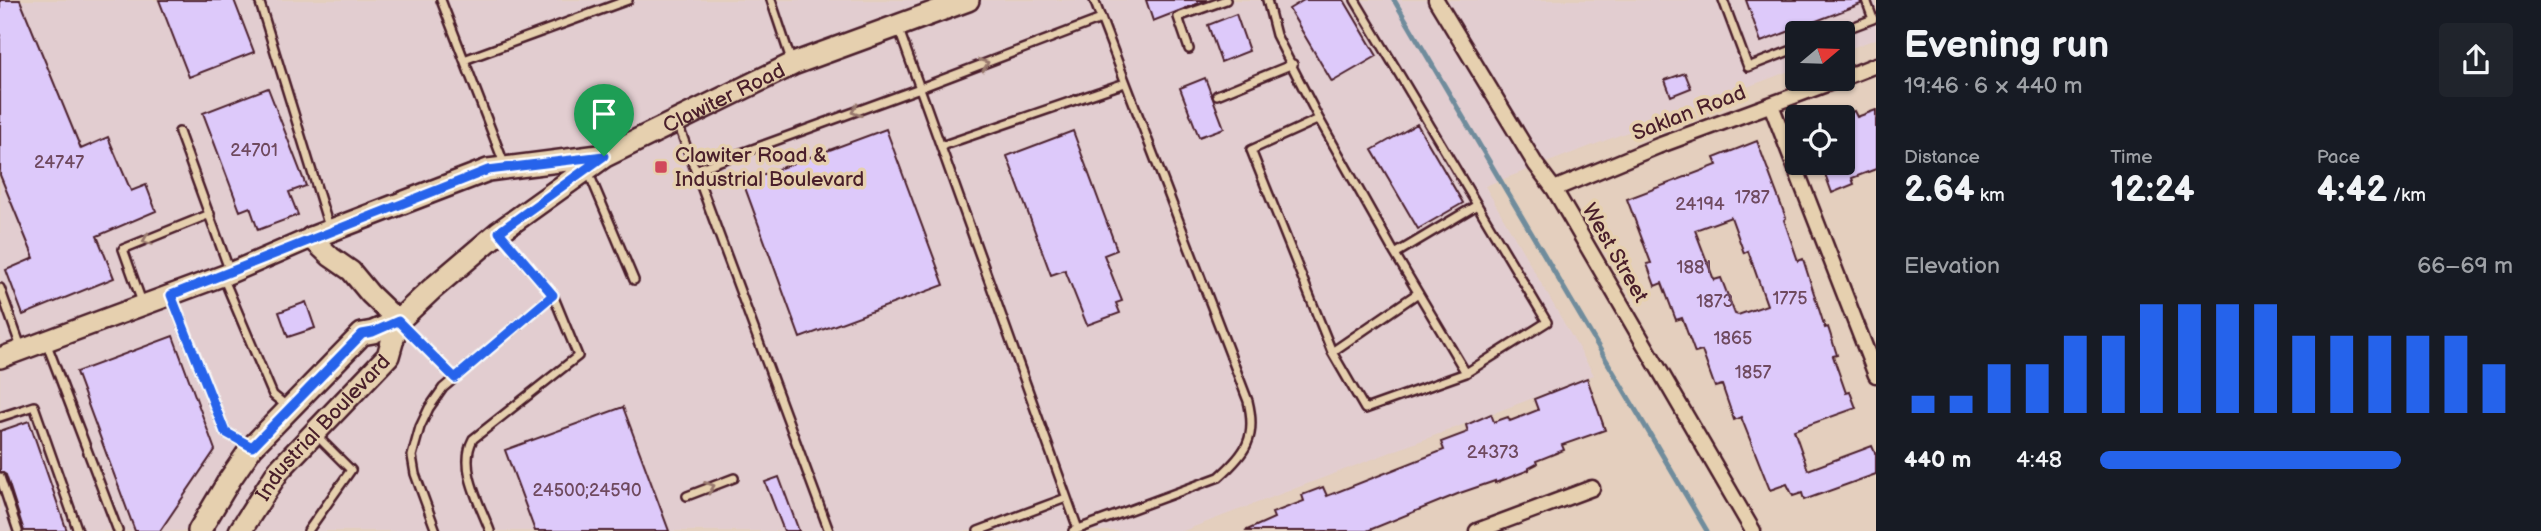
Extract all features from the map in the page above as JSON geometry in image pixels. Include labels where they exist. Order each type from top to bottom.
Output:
[{"type":"main road","name":"Clawiter Road","points":[[398,321],[499,232],[596,162],[793,64],[968,0]]},
{"type":"main road","points":[[320,234],[488,170],[596,162]]},
{"type":"main road","name":"Industrial Boulevard","points":[[199,531],[252,447],[362,334],[398,321]]},
{"type":"main road","name":"Industrial Boulevard","points":[[240,531],[279,470],[388,356],[398,321]]},
{"type":"street","name":"West Street","points":[[1436,0],[1536,165],[1554,189],[1753,531]]},
{"type":"street","name":"Saklan Road","points":[[1855,73],[1876,65]]},
{"type":"street","name":"Saklan Road","points":[[1554,189],[1806,91]]},
{"type":"street","points":[[1771,104],[1876,374]]},
{"type":"street","points":[[0,358],[226,274],[320,234],[331,257],[351,271],[398,321]]},
{"type":"street","points":[[1477,531],[1592,488]]},
{"type":"lane","points":[[259,0],[320,234]]},
{"type":"lane","points":[[441,0],[506,168]]},
{"type":"lane","points":[[464,60],[628,0]]},
{"type":"lane","points":[[771,0],[793,64]]},
{"type":"lane","points":[[898,26],[1066,498],[1075,530],[1219,477],[1236,462],[1249,443],[1252,427],[1248,401],[1094,0]]},
{"type":"lane","points":[[1189,49],[1178,17],[1226,0]]},
{"type":"lane","points":[[1267,0],[1276,35],[1320,119],[1395,254],[1466,373]]},
{"type":"lane","points":[[1320,119],[1251,150],[1332,352],[1365,410],[1466,373],[1547,323],[1356,0]]},
{"type":"lane","points":[[1723,0],[1748,67],[1785,53]]},
{"type":"lane","points":[[1855,26],[1873,19],[1866,0]]},
{"type":"lane","points":[[695,170],[1101,19]]},
{"type":"lane","points":[[1217,95],[1293,64]]},
{"type":"lane","points":[[941,146],[1125,83]]},
{"type":"lane","points":[[676,120],[829,531]]},
{"type":"lane","points":[[179,132],[210,214],[226,274],[273,395],[289,408]]},
{"type":"lane","points":[[596,162],[634,280]]},
{"type":"lane","points":[[1395,254],[1478,205]]},
{"type":"lane","points":[[143,305],[123,249],[210,214]]},
{"type":"lane","points":[[490,531],[468,470],[466,451],[473,439],[578,356],[553,295],[499,232]]},
{"type":"lane","points":[[0,288],[22,350]]},
{"type":"lane","points":[[1332,352],[1418,293]]},
{"type":"lane","points":[[171,295],[225,432],[252,447]]},
{"type":"lane","points":[[436,531],[415,474],[412,456],[429,408],[443,388],[553,295]]},
{"type":"lane","points":[[398,321],[455,378]]},
{"type":"lane","points":[[45,341],[118,531]]},
{"type":"lane","points":[[0,417],[34,405],[78,531]]},
{"type":"lane","points":[[308,531],[351,470],[314,433]]},
{"type":"lane","points":[[0,477],[18,531]]},
{"type":"lane","points":[[687,496],[734,478]]},
{"type":"lane","points":[[978,531],[1066,498]]},
{"type":"shaded area","points":[[0,0],[1876,0],[1876,39],[1855,47],[1855,21],[1785,21],[1785,73],[1485,186],[1594,375],[1183,531],[0,531]]},
{"type":"building","points":[[0,0],[20,0],[81,149],[108,137],[131,191],[146,185],[156,211],[97,236],[114,278],[23,315],[6,270],[34,258],[0,175]]},
{"type":"building","points":[[159,0],[234,0],[254,52],[189,77]]},
{"type":"building","points":[[1146,0],[1207,0],[1153,21]]},
{"type":"building","points":[[1304,0],[1344,0],[1377,56],[1332,82],[1289,9]]},
{"type":"building","points":[[1746,0],[1860,0],[1861,4],[1816,21],[1785,21],[1785,33],[1761,42]]},
{"type":"building","points":[[1236,14],[1249,51],[1221,62],[1208,25]]},
{"type":"building","points":[[1685,73],[1691,88],[1671,96],[1665,80]]},
{"type":"building","points":[[1205,78],[1224,128],[1199,137],[1180,88]]},
{"type":"building","points":[[268,88],[306,186],[289,192],[298,215],[258,230],[250,207],[240,211],[203,113]]},
{"type":"building","points":[[1876,110],[1876,169],[1852,178],[1854,184],[1832,193],[1825,175],[1855,175],[1855,113],[1857,117]]},
{"type":"building","points":[[1417,124],[1463,203],[1418,229],[1372,150]]},
{"type":"building","points":[[886,129],[944,285],[800,338],[743,182]]},
{"type":"building","points":[[1073,131],[1117,250],[1104,255],[1122,301],[1116,303],[1120,313],[1087,325],[1065,270],[1051,275],[1007,156]]},
{"type":"building","points":[[1757,141],[1786,218],[1784,220],[1798,261],[1803,259],[1825,328],[1828,327],[1837,355],[1833,356],[1846,393],[1850,392],[1856,408],[1794,430],[1808,470],[1872,446],[1876,455],[1876,474],[1804,500],[1802,493],[1793,496],[1787,484],[1770,490],[1741,417],[1734,420],[1722,385],[1715,387],[1702,351],[1695,353],[1682,318],[1676,320],[1662,283],[1655,286],[1647,264],[1651,263],[1627,199],[1717,165],[1714,158]],"holes":[[[1731,217],[1744,253],[1748,251],[1767,305],[1738,315],[1735,314],[1721,278],[1714,280],[1695,230]]]},
{"type":"building","points":[[306,302],[315,328],[288,337],[279,312]]},
{"type":"building","points":[[173,336],[215,450],[160,531],[135,531],[76,372]]},
{"type":"building","points":[[1587,378],[1605,430],[1562,445],[1564,450],[1536,461],[1537,464],[1529,470],[1460,493],[1367,531],[1245,531],[1274,518],[1272,513],[1304,501],[1302,495],[1323,487],[1327,496],[1444,450],[1441,442],[1468,432],[1466,425],[1491,414],[1494,422],[1508,417],[1510,421],[1538,410],[1534,399]]},
{"type":"building","points":[[623,407],[669,531],[535,531],[505,450]]},
{"type":"building","points":[[29,421],[67,531],[24,531],[6,475],[0,471],[0,431]]},
{"type":"building","points":[[779,477],[799,531],[784,531],[765,482]]},
{"type":"waterway","points":[[1394,0],[1707,531]]},
{"type":"place","name":"Clawiter Road & Industrial Boulevard","points":[[661,167]]},
{"type":"route","points":[[604,156],[499,232],[553,295],[455,378],[398,321],[362,334],[252,447],[225,432],[171,295],[488,170],[604,156]]}]
